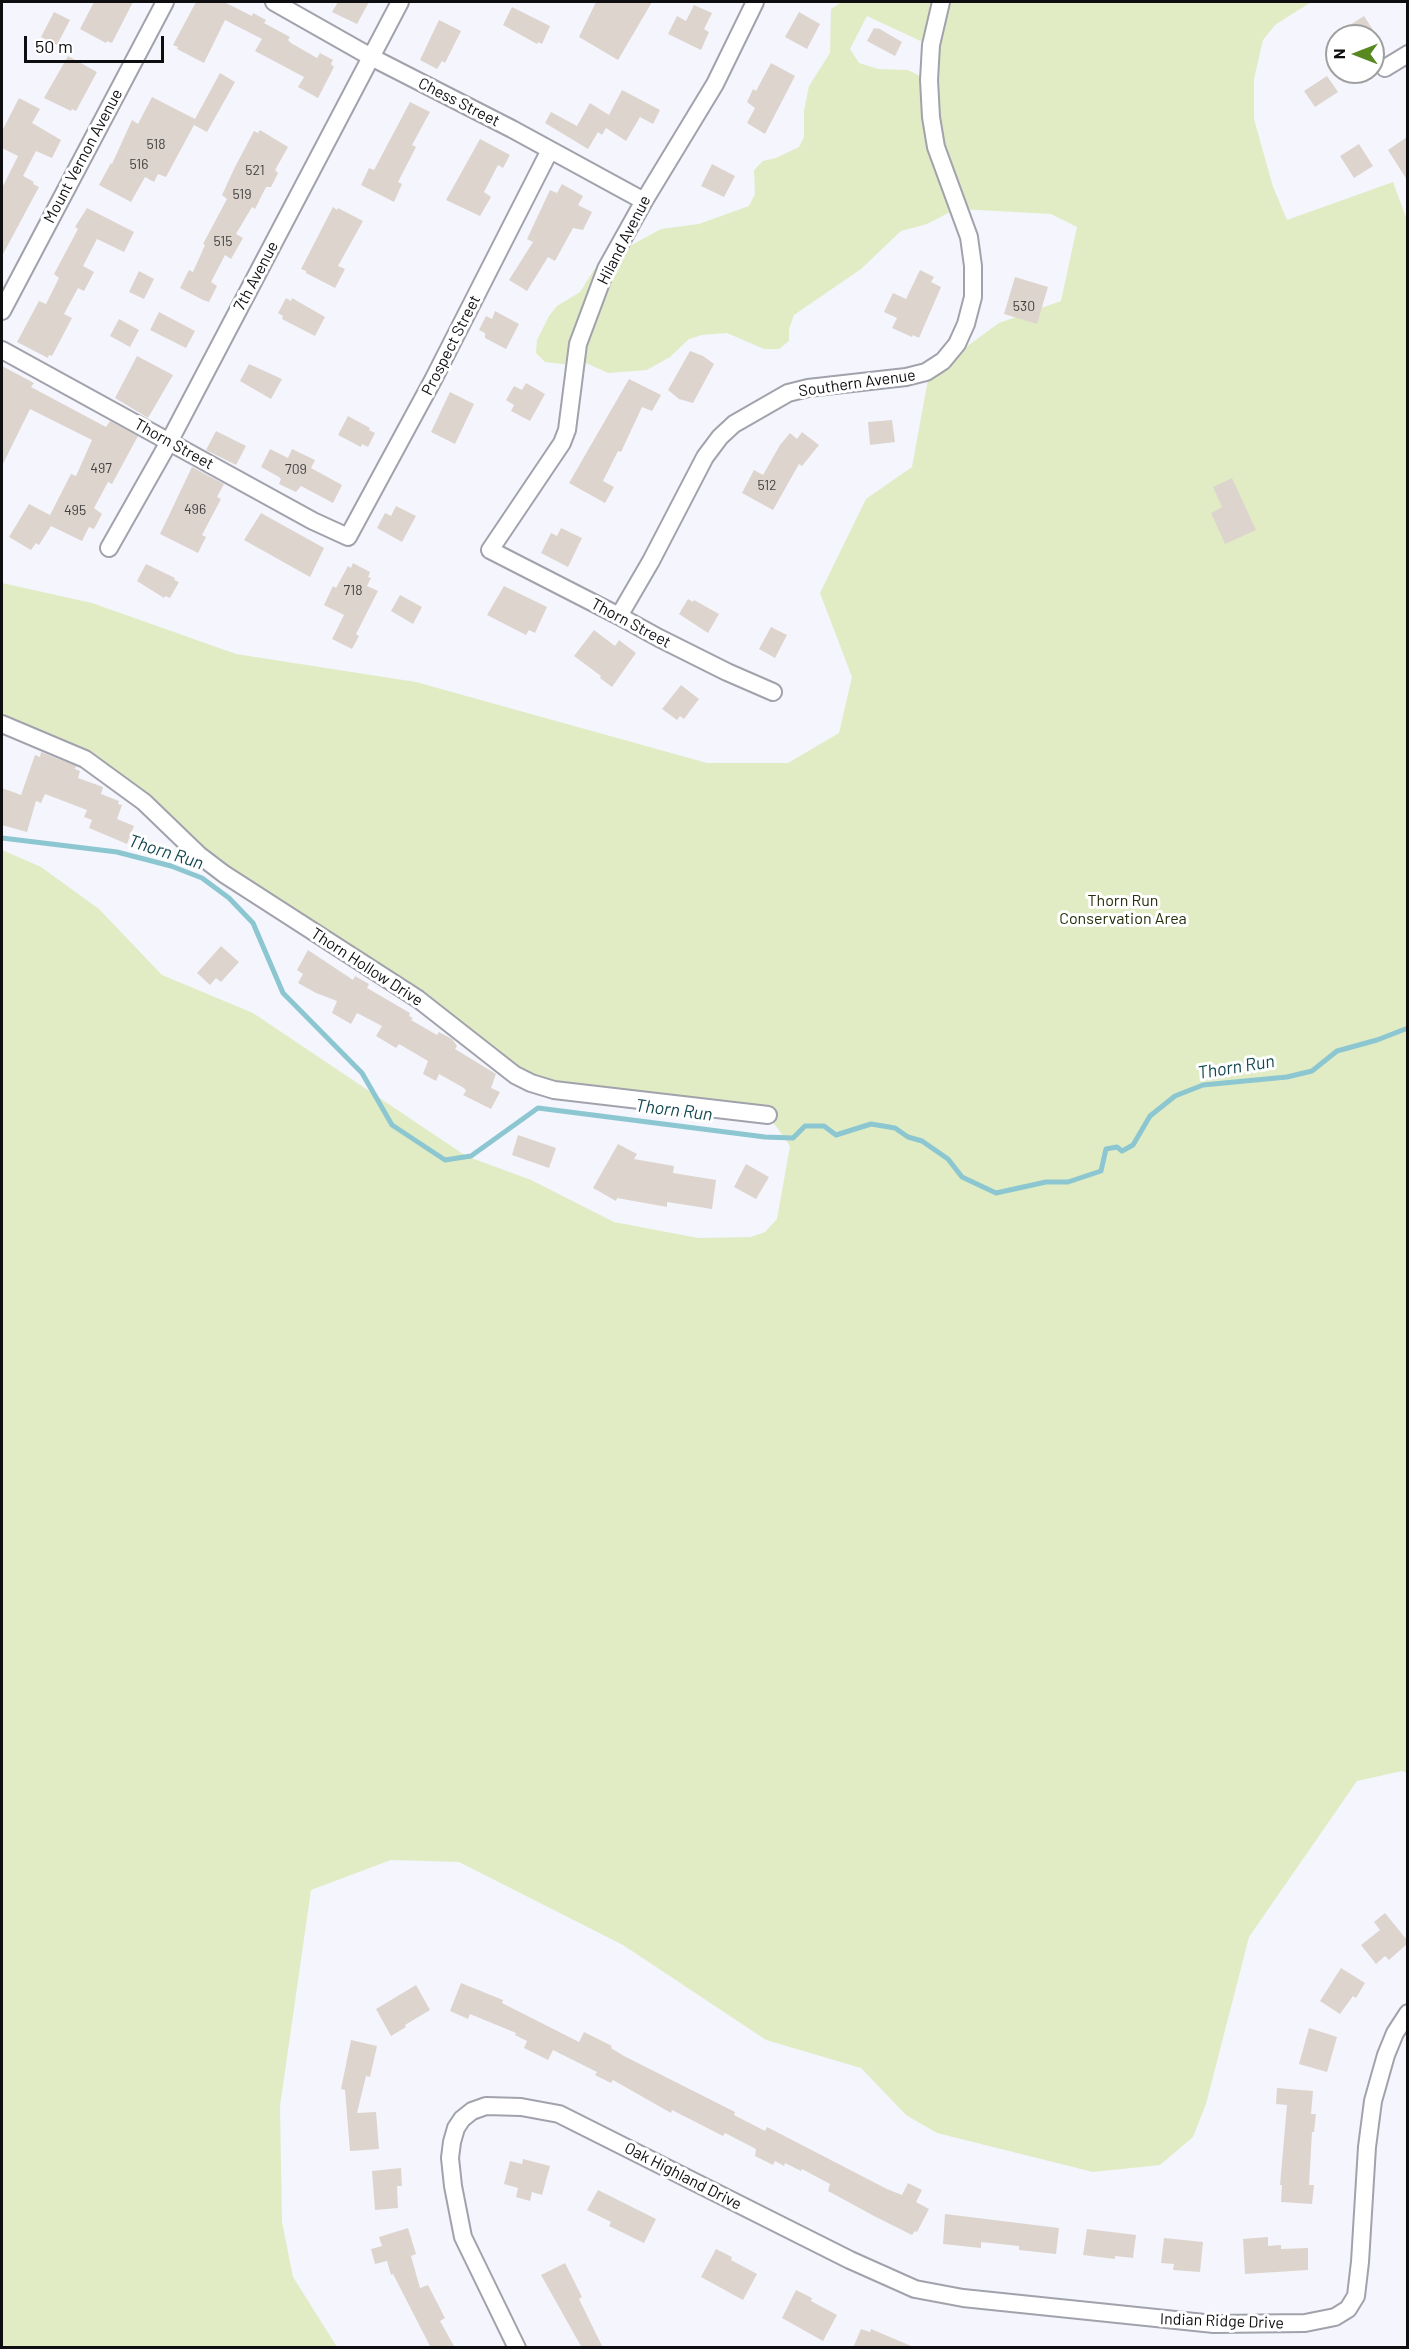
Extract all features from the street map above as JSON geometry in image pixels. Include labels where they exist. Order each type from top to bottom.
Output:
[{"type":"street","name":"Mount Vernon Avenue","points":[[2,311],[165,2]]},
{"type":"street","name":"Chess Street","points":[[274,2],[371,57],[644,201]]},
{"type":"street","name":"7th Avenue","points":[[109,548],[169,442],[400,2]]},
{"type":"street","name":"Hiland Avenue","points":[[490,550],[562,443],[567,430],[578,344],[606,269],[715,84],[755,2]]},
{"type":"street","name":"Southern Avenue","points":[[619,616],[651,561],[705,457],[720,437],[734,424],[788,393],[808,388],[906,377],[926,372],[943,361],[957,344],[966,324],[973,297],[973,266],[969,237],[936,147],[931,117],[928,80],[931,45],[941,2]]},
{"type":"street","points":[[1385,67],[1407,54]]},
{"type":"street","name":"Prospect Street","points":[[348,537],[433,380],[550,150]]},
{"type":"street","name":"Thorn Street","points":[[2,350],[313,521],[348,537]]},
{"type":"street","name":"Thorn Street","points":[[490,550],[717,668],[773,692]]},
{"type":"street","name":"Thorn Hollow Drive","points":[[2,724],[86,759],[144,802],[184,842],[224,874],[418,999],[515,1075],[554,1090],[768,1115]]},
{"type":"street","name":"Indian Ridge Drive","points":[[897,2283],[955,2297],[1214,2324],[1293,2324],[1322,2322],[1335,2318],[1348,2309],[1356,2296],[1366,2147],[1373,2101],[1386,2055],[1407,2013]]},
{"type":"street","name":"Oak Highland Drive","points":[[517,2348],[472,2259],[457,2212],[450,2158],[452,2142],[462,2119],[472,2111],[486,2106],[521,2107],[558,2114],[897,2283]]},
{"type":"green space","points":[[842,2],[940,2],[929,45],[867,16],[850,49],[859,63],[878,69],[908,70],[927,80],[952,211],[927,224],[901,231],[861,269],[794,315],[789,329],[789,341],[779,349],[764,349],[727,333],[702,335],[689,339],[670,357],[647,370],[608,373],[584,362],[570,365],[545,362],[536,353],[537,340],[549,316],[557,306],[580,292],[594,270],[604,260],[661,229],[699,224],[749,206],[755,194],[754,170],[763,161],[776,158],[799,147],[804,137],[804,111],[809,86],[830,53],[831,9]]},
{"type":"green space","name":"Thorn Run Conservation Area","points":[[941,2],[1311,2],[1275,25],[1263,40],[1254,79],[1254,119],[1273,187],[1287,220],[1393,182],[1407,220],[1407,1773],[1402,1771],[1357,1781],[1249,1937],[1206,2104],[1193,2137],[1160,2165],[1093,2172],[937,2133],[906,2115],[861,2068],[766,2040],[623,1945],[459,1862],[391,1860],[311,1890],[280,2106],[282,2222],[293,2277],[337,2347],[2,2347],[2,850],[41,867],[99,909],[162,975],[253,1013],[466,1156],[531,1180],[614,1222],[698,1238],[751,1237],[765,1232],[777,1219],[790,1146],[768,1115],[531,1083],[271,905],[112,778],[2,724],[2,583],[92,603],[236,654],[416,682],[707,763],[788,763],[839,733],[852,677],[820,593],[866,499],[912,467],[929,374],[999,323],[1061,301],[1077,227],[1051,214],[960,209],[931,117]]},
{"type":"building","points":[[94,2],[133,2],[112,43],[107,41],[106,43],[80,29]]},
{"type":"building","points":[[196,2],[224,2],[252,16],[253,13],[266,20],[264,23],[290,37],[288,40],[291,43],[317,58],[320,53],[333,60],[331,64],[334,67],[318,98],[298,87],[304,77],[255,51],[262,39],[225,20],[204,63],[177,49],[178,47],[173,45]]},
{"type":"building","points":[[338,2],[369,2],[357,24],[332,12]]},
{"type":"building","points":[[596,2],[652,2],[618,60],[579,37]]},
{"type":"building","points":[[694,5],[712,13],[704,29],[709,32],[701,50],[668,34],[677,16],[686,21]]},
{"type":"building","points":[[512,7],[550,26],[542,44],[538,42],[537,44],[503,25]]},
{"type":"building","points":[[54,12],[70,20],[57,45],[41,37]]},
{"type":"building","points":[[799,12],[820,24],[807,49],[785,37]]},
{"type":"building","points":[[1364,16],[1369,24],[1352,24]]},
{"type":"building","points":[[439,20],[461,31],[445,63],[442,61],[437,69],[420,60]]},
{"type":"building","points":[[874,28],[902,42],[895,56],[867,41]]},
{"type":"building","points":[[68,56],[97,72],[76,111],[72,109],[71,111],[44,98]]},
{"type":"building","points":[[771,63],[795,76],[765,134],[747,123],[755,108],[747,102],[753,89],[756,91]]},
{"type":"building","points":[[220,73],[235,82],[207,132],[194,125],[166,177],[158,174],[154,182],[145,177],[131,202],[99,185],[112,164],[132,120],[138,124],[152,97],[195,119]]},
{"type":"building","points":[[1325,77],[1325,84],[1332,84],[1338,92],[1315,107],[1304,91]]},
{"type":"building","points":[[622,90],[660,110],[653,124],[640,117],[626,141],[606,128],[602,135],[598,132],[588,149],[545,123],[551,112],[577,126],[590,103],[609,115]]},
{"type":"building","points":[[19,98],[40,109],[32,123],[61,140],[52,158],[36,151],[23,176],[39,187],[2,256],[2,188],[18,156],[2,148],[2,131]]},
{"type":"building","points":[[410,102],[430,112],[412,145],[416,147],[398,182],[402,184],[394,202],[361,185],[369,168],[374,170]]},
{"type":"building","points":[[260,130],[288,147],[275,170],[278,173],[271,187],[266,187],[255,209],[252,207],[236,234],[243,238],[231,259],[225,255],[211,282],[217,286],[209,302],[180,288],[189,270],[193,272],[205,245],[203,244],[227,199],[222,195],[234,169],[254,131],[258,133]]},
{"type":"building","points":[[1407,137],[1407,180],[1388,150]]},
{"type":"building","points":[[480,139],[510,155],[503,168],[498,165],[484,192],[491,197],[480,216],[446,200]]},
{"type":"building","points":[[1359,144],[1373,166],[1354,178],[1340,156]]},
{"type":"building","points":[[712,164],[735,176],[724,197],[701,186]]},
{"type":"building","points":[[562,184],[583,196],[578,205],[592,212],[583,230],[573,228],[555,261],[548,257],[527,291],[509,280],[533,242],[527,239],[550,190],[557,193]]},
{"type":"building","points":[[333,207],[363,221],[338,266],[345,269],[335,288],[301,269]]},
{"type":"building","points":[[87,208],[134,232],[124,252],[97,239],[83,266],[94,272],[84,291],[78,288],[64,314],[72,318],[52,356],[49,355],[48,358],[17,342],[39,301],[46,304],[59,278],[54,274],[78,229],[75,227]]},
{"type":"building","points":[[920,270],[934,277],[931,282],[941,287],[919,338],[892,328],[897,318],[884,312],[893,293],[906,299]]},
{"type":"building","points":[[139,271],[154,279],[144,299],[129,292]]},
{"type":"building","points":[[1015,277],[1048,287],[1037,324],[1004,314]]},
{"type":"building","points":[[286,298],[291,301],[292,298],[325,317],[315,336],[282,319],[283,316],[278,313]]},
{"type":"building","points":[[495,311],[519,324],[506,349],[485,338],[485,333],[479,330],[486,316],[492,319]]},
{"type":"building","points":[[159,312],[195,331],[186,348],[150,330]]},
{"type":"building","points":[[119,319],[139,330],[130,347],[110,336]]},
{"type":"building","points":[[690,351],[714,364],[693,403],[679,399],[668,390]]},
{"type":"building","points":[[137,356],[173,375],[148,418],[115,398]]},
{"type":"building","points":[[249,364],[282,379],[271,399],[240,381]]},
{"type":"building","points":[[2,366],[34,383],[31,387],[106,427],[110,421],[138,436],[112,484],[108,482],[94,508],[102,514],[94,529],[89,527],[82,541],[51,526],[39,545],[36,543],[31,550],[9,537],[29,504],[50,515],[71,474],[76,476],[92,440],[30,409],[2,466]]},
{"type":"building","points":[[629,379],[661,395],[652,411],[642,407],[621,452],[618,451],[603,481],[614,487],[605,503],[569,483]]},
{"type":"building","points":[[526,383],[545,394],[530,421],[511,411],[514,405],[506,400],[514,386],[522,390]]},
{"type":"building","points":[[450,392],[474,404],[455,444],[431,432]]},
{"type":"building","points":[[348,416],[375,433],[368,447],[362,444],[361,447],[338,435]]},
{"type":"building","points":[[892,420],[895,442],[870,445],[868,422]]},
{"type":"building","points":[[216,431],[246,446],[236,465],[206,450]]},
{"type":"building","points":[[802,432],[819,445],[802,466],[799,464],[773,510],[742,493],[754,470],[763,475],[780,445],[790,433],[797,439]]},
{"type":"building","points":[[270,449],[288,458],[292,449],[315,460],[311,468],[342,485],[333,503],[301,486],[296,492],[279,484],[281,479],[279,477],[261,467]]},
{"type":"building","points":[[192,467],[224,484],[217,497],[221,499],[202,535],[206,537],[198,553],[160,534]]},
{"type":"building","points":[[1232,478],[1256,530],[1225,544],[1211,513],[1222,507],[1213,487]]},
{"type":"building","points":[[396,506],[416,516],[402,542],[377,528],[385,513],[391,516]]},
{"type":"building","points":[[261,513],[324,548],[310,577],[244,540]]},
{"type":"building","points":[[561,528],[582,538],[568,567],[541,553],[551,533],[557,536]]},
{"type":"building","points":[[353,563],[370,572],[368,577],[371,578],[367,586],[378,591],[356,634],[359,636],[352,649],[332,639],[344,615],[324,605],[333,586],[336,588],[348,566],[351,568]]},
{"type":"building","points":[[146,564],[179,582],[170,598],[165,596],[164,598],[137,581]]},
{"type":"building","points":[[504,586],[547,607],[535,633],[529,630],[526,635],[487,615]]},
{"type":"building","points":[[400,595],[422,607],[413,624],[391,611]]},
{"type":"building","points":[[688,599],[719,614],[708,633],[679,614]]},
{"type":"building","points":[[771,627],[787,635],[775,658],[759,649]]},
{"type":"building","points":[[594,630],[615,646],[619,640],[636,653],[612,687],[574,656]]},
{"type":"building","points":[[681,685],[699,699],[684,719],[680,716],[677,720],[662,709]]},
{"type":"building","points":[[41,752],[76,766],[75,769],[80,771],[78,778],[103,787],[101,794],[119,801],[118,804],[122,805],[117,819],[134,826],[127,844],[89,828],[92,820],[84,817],[87,810],[45,794],[41,803],[36,801],[27,832],[2,825],[2,788],[21,795],[35,755],[40,757]]},
{"type":"building","points":[[221,946],[239,962],[221,982],[216,978],[210,985],[197,973]]},
{"type":"building","points":[[308,950],[353,980],[355,976],[369,984],[367,988],[410,1013],[409,1016],[413,1018],[411,1020],[437,1035],[439,1032],[452,1039],[457,1046],[455,1049],[496,1074],[491,1088],[500,1092],[491,1109],[463,1095],[466,1091],[464,1088],[439,1074],[436,1081],[423,1074],[428,1061],[399,1044],[396,1048],[376,1036],[382,1026],[357,1013],[351,1024],[332,1013],[337,1001],[298,983],[303,974],[297,970]]},
{"type":"building","points":[[518,1135],[556,1148],[549,1168],[512,1155]]},
{"type":"building","points":[[618,1144],[637,1154],[634,1159],[674,1166],[673,1173],[716,1180],[712,1209],[667,1202],[667,1207],[617,1198],[616,1201],[593,1188]]},
{"type":"building","points":[[746,1164],[769,1177],[756,1199],[734,1187]]},
{"type":"building","points":[[1385,1913],[1407,1940],[1407,1944],[1389,1960],[1385,1956],[1376,1964],[1361,1945],[1380,1930],[1374,1922]]},
{"type":"building","points":[[1341,1968],[1365,1983],[1356,1998],[1353,1996],[1340,2014],[1320,2001]]},
{"type":"building","points":[[461,1983],[503,2000],[502,2003],[579,2042],[584,2032],[612,2046],[611,2048],[624,2056],[735,2112],[734,2115],[765,2131],[767,2127],[887,2189],[902,2195],[908,2183],[922,2190],[916,2202],[929,2209],[917,2232],[915,2231],[912,2235],[828,2191],[830,2184],[802,2169],[801,2171],[785,2163],[784,2166],[775,2161],[773,2165],[755,2156],[756,2149],[725,2133],[723,2136],[672,2110],[671,2113],[613,2080],[611,2083],[595,2075],[597,2072],[553,2050],[548,2060],[524,2048],[527,2041],[515,2035],[516,2033],[470,2014],[468,2019],[450,2011]]},
{"type":"building","points":[[416,1985],[430,2010],[391,2036],[376,2009]]},
{"type":"building","points":[[1309,2028],[1337,2037],[1327,2072],[1299,2064]]},
{"type":"building","points":[[351,2040],[377,2046],[370,2077],[366,2076],[357,2113],[376,2112],[379,2149],[350,2151],[345,2090],[341,2089]]},
{"type":"building","points":[[1277,2088],[1313,2091],[1311,2114],[1316,2114],[1314,2132],[1312,2132],[1309,2185],[1314,2185],[1312,2204],[1281,2202],[1282,2185],[1280,2185],[1287,2105],[1276,2104]]},
{"type":"building","points":[[523,2159],[550,2166],[542,2195],[532,2192],[530,2201],[516,2197],[518,2188],[504,2184],[510,2161],[522,2164]]},
{"type":"building","points":[[401,2168],[402,2186],[397,2186],[398,2208],[375,2210],[372,2171]]},
{"type":"building","points":[[598,2190],[656,2219],[644,2243],[609,2226],[611,2222],[587,2210]]},
{"type":"building","points":[[945,2214],[1059,2228],[1056,2254],[1019,2250],[1019,2246],[981,2242],[981,2248],[943,2244]]},
{"type":"building","points":[[408,2228],[416,2254],[411,2256],[420,2288],[428,2285],[445,2318],[440,2321],[455,2348],[431,2348],[393,2274],[391,2275],[387,2261],[375,2264],[371,2249],[382,2246],[379,2237]]},
{"type":"building","points":[[1087,2229],[1136,2235],[1133,2258],[1115,2256],[1115,2259],[1083,2255]]},
{"type":"building","points":[[1268,2237],[1268,2246],[1281,2245],[1281,2249],[1308,2248],[1308,2270],[1245,2274],[1243,2239]]},
{"type":"building","points":[[1164,2238],[1203,2242],[1200,2272],[1173,2270],[1174,2264],[1161,2263]]},
{"type":"building","points":[[716,2249],[757,2274],[743,2300],[701,2277]]},
{"type":"building","points":[[565,2263],[582,2297],[579,2299],[603,2348],[582,2348],[541,2275]]},
{"type":"building","points":[[796,2290],[837,2315],[823,2341],[782,2318]]},
{"type":"building","points":[[861,2329],[870,2332],[871,2329],[916,2348],[853,2348]]},
{"type":"waterway","name":"Thorn Run","points":[[2,838],[117,852],[171,866],[202,878],[229,898],[253,923],[283,993],[362,1073],[392,1125],[445,1160],[471,1156],[538,1108],[765,1137],[793,1138],[805,1126],[824,1126],[836,1135],[871,1124],[895,1128],[908,1137],[922,1141],[948,1159],[962,1177],[996,1193],[1046,1182],[1068,1182],[1101,1171],[1106,1149],[1117,1147],[1122,1151],[1133,1145],[1150,1116],[1175,1096],[1203,1085],[1287,1077],[1312,1071],[1337,1051],[1377,1040],[1408,1028]]}]
